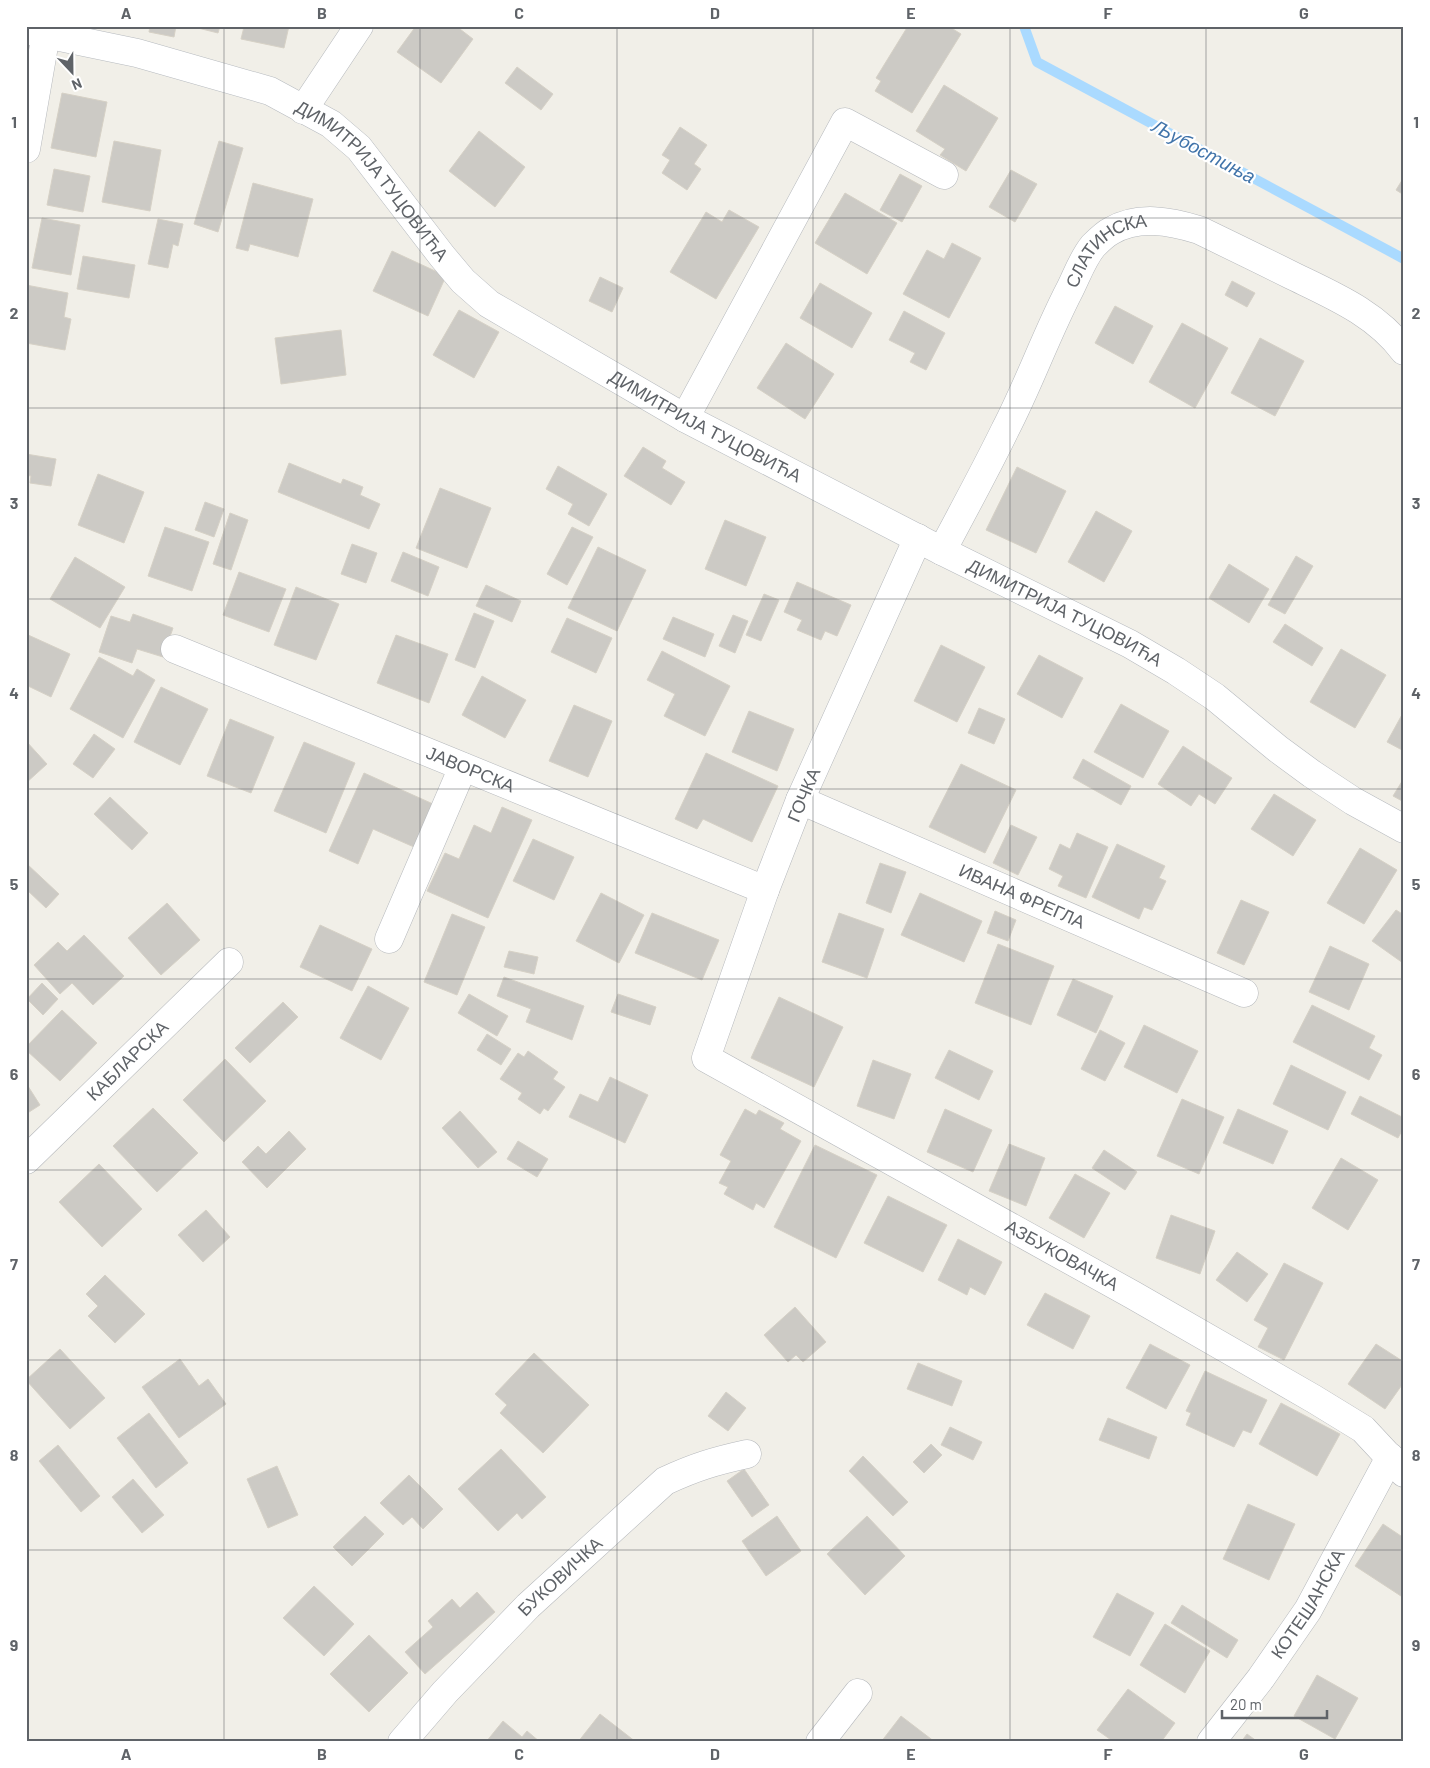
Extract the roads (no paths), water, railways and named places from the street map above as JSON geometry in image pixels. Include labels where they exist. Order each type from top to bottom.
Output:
[{"type":"street","points":[[303,110],[348,31]]},
{"type":"street","points":[[26,149],[36,32]]},
{"type":"street","name":"ДИМИТРИЈА ТУЦОВИЋА","points":[[36,32],[137,53],[270,91],[331,124],[359,148],[442,256],[464,281],[489,304],[685,418],[942,551],[1130,644],[1215,697],[1278,749],[1312,774],[1353,801],[1404,829]]},
{"type":"street","points":[[685,418],[845,122],[944,175]]},
{"type":"street","name":"СЛАТИНСКА","points":[[942,551],[1006,430],[1063,302],[1083,262],[1093,246],[1109,232],[1121,226],[1132,222],[1155,221],[1178,223],[1199,230],[1343,300],[1373,320],[1404,351]]},
{"type":"street","name":"ГОЧКА","points":[[706,1058],[765,890],[800,800],[918,538]]},
{"type":"street","name":"ЈАВОРСКА","points":[[175,650],[765,890]]},
{"type":"street","points":[[389,939],[463,767]]},
{"type":"street","name":"ИВАНА ФРЕГЛА","points":[[800,800],[1244,993]]},
{"type":"street","name":"КАБЛАРСКА","points":[[26,1160],[230,962]]},
{"type":"street","name":"АЗБУКОВАЧКА","points":[[706,1058],[1124,1290],[1314,1399],[1363,1429],[1397,1465]]},
{"type":"street","name":"БУКОВИЧКА","points":[[402,1742],[446,1692],[528,1606],[664,1481],[713,1461],[748,1454]]},
{"type":"street","name":"КОТЕШАНСКА","points":[[1211,1742],[1266,1671],[1308,1610],[1397,1465]]},
{"type":"street","points":[[820,1742],[858,1693]]},
{"type":"waterway","name":"Љубостиња","points":[[1024,26],[1037,62],[1404,259]]}]
